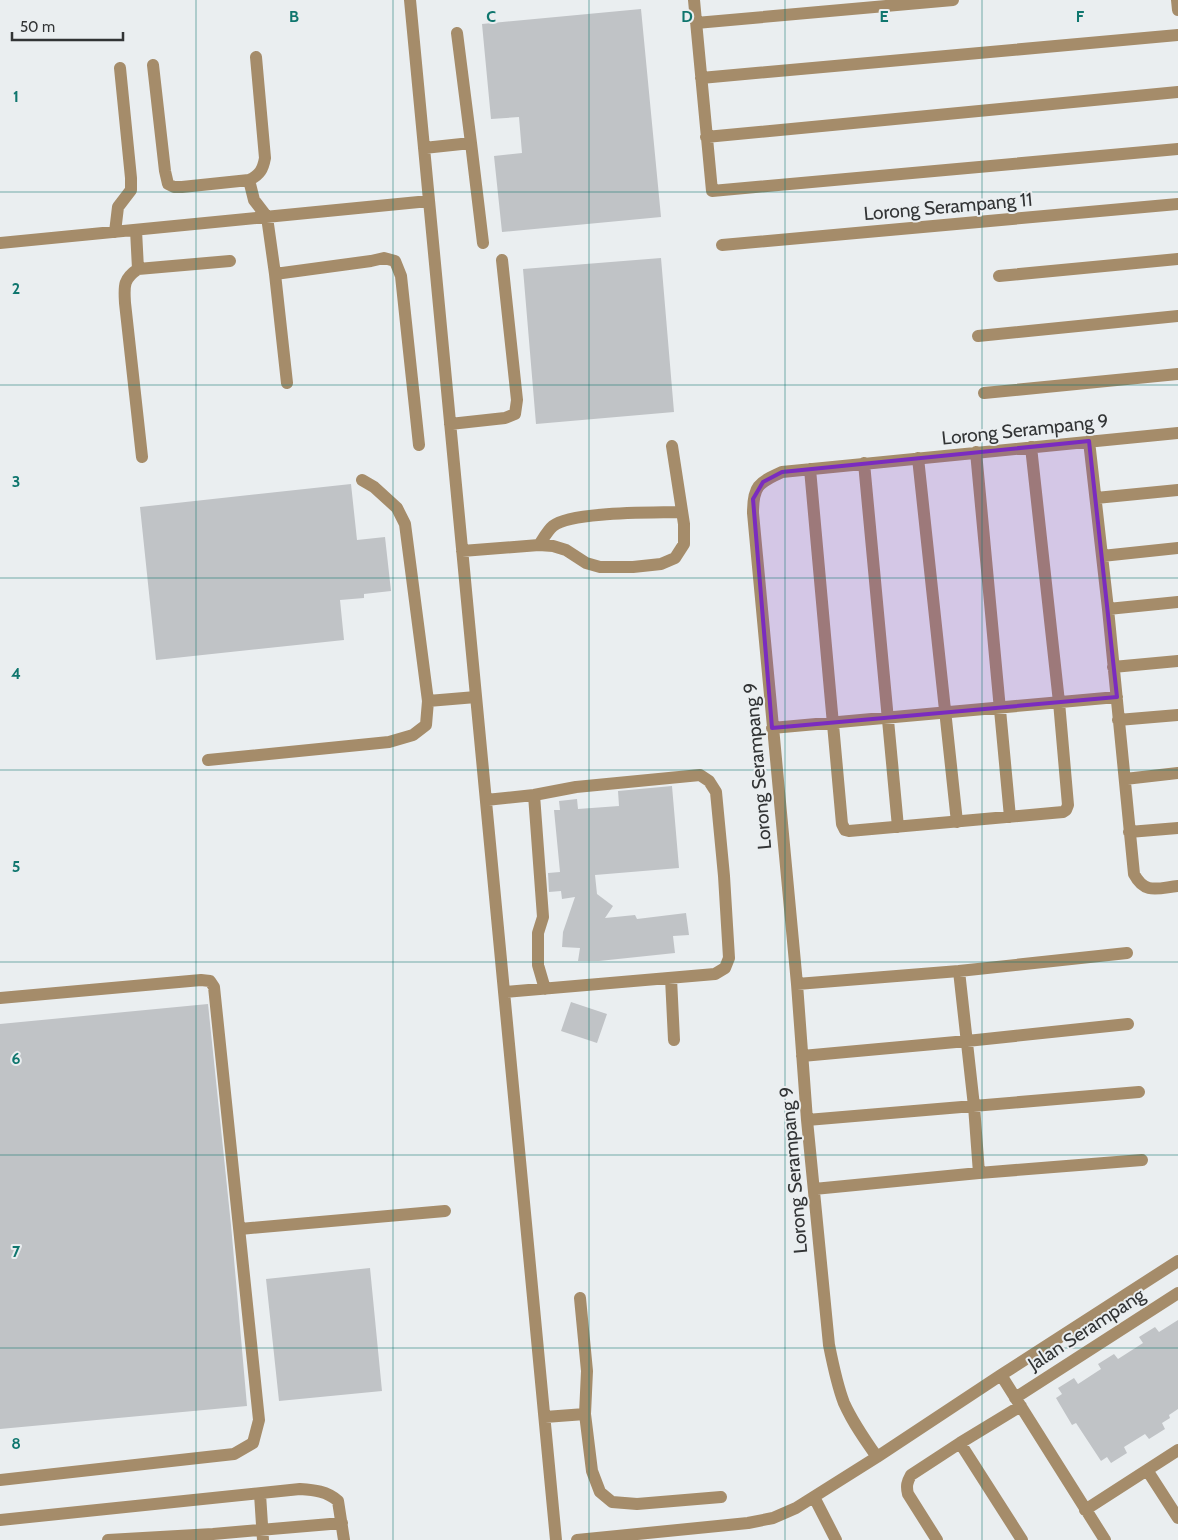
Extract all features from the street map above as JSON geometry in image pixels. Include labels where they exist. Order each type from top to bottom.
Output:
[{"type":"street","points":[[410,0],[556,1540]]},
{"type":"street","points":[[694,0],[712,191],[1178,149]]},
{"type":"street","points":[[696,24],[953,0]]},
{"type":"street","points":[[1177,0],[1178,10]]},
{"type":"street","points":[[457,33],[483,243]]},
{"type":"street","points":[[701,78],[1178,34]]},
{"type":"street","points":[[153,65],[164,171],[168,184],[174,187],[182,187],[249,180],[257,177],[263,168],[264,158],[256,57]]},
{"type":"street","points":[[115,232],[118,207],[130,190],[131,178],[120,68]]},
{"type":"street","points":[[706,137],[1178,92]]},
{"type":"street","points":[[424,148],[471,143]]},
{"type":"street","points":[[249,180],[254,200],[263,210],[266,217],[275,274],[287,383]]},
{"type":"street","points":[[0,243],[429,201]]},
{"type":"street","name":"Lorong Serampang 11","points":[[722,245],[1178,204]]},
{"type":"street","points":[[136,230],[138,269]]},
{"type":"street","points":[[275,274],[371,262],[384,258],[395,260],[402,276],[419,445]]},
{"type":"street","points":[[999,276],[1178,258]]},
{"type":"street","points":[[450,424],[505,418],[515,414],[517,400],[502,260]]},
{"type":"street","points":[[142,457],[124,284],[129,275],[138,269],[230,262]]},
{"type":"street","points":[[978,336],[1178,316]]},
{"type":"street","points":[[984,393],[1178,374]]},
{"type":"street","name":"Lorong Serampang 9","points":[[877,1458],[844,1403],[829,1346],[807,1120],[797,984],[772,728],[753,499],[756,489],[763,482],[782,472],[1178,432]]},
{"type":"street","points":[[1089,441],[1108,608],[1134,874],[1139,883],[1148,888],[1178,886]]},
{"type":"street","points":[[462,551],[539,545],[553,546],[566,550],[586,563],[600,567],[633,567],[661,564],[675,558],[684,544],[684,524],[672,446]]},
{"type":"street","points":[[810,469],[842,824],[845,830],[1062,812],[1066,810],[1068,804],[1059,702],[1031,447]]},
{"type":"street","points":[[976,452],[1010,817]]},
{"type":"street","points":[[918,458],[957,822]]},
{"type":"street","points":[[864,464],[898,827]]},
{"type":"street","points":[[208,760],[389,742],[413,735],[426,725],[428,701],[405,524],[396,508],[374,487],[362,480]]},
{"type":"street","points":[[1096,498],[1178,490]]},
{"type":"street","points":[[539,545],[553,526],[568,519],[597,515],[682,512]]},
{"type":"street","points":[[1102,556],[1178,548]]},
{"type":"street","points":[[1108,608],[1178,602]]},
{"type":"street","points":[[1113,667],[1178,661]]},
{"type":"street","points":[[428,701],[476,697]]},
{"type":"street","points":[[772,728],[1116,697]]},
{"type":"street","points":[[1118,720],[1178,715]]},
{"type":"street","points":[[1125,778],[1178,773]]},
{"type":"street","points":[[486,800],[534,795],[576,787],[700,776],[709,781],[716,792],[724,876],[729,958],[724,968],[715,974],[504,992]]},
{"type":"street","points":[[534,795],[543,917],[538,933],[538,965],[545,989]]},
{"type":"street","points":[[1129,832],[1178,828]]},
{"type":"street","points":[[797,984],[959,971],[1126,953]]},
{"type":"street","points":[[959,971],[974,1106],[979,1173]]},
{"type":"street","points":[[670,978],[674,1040]]},
{"type":"street","points":[[0,998],[201,980],[210,981],[214,987],[259,1420],[253,1443],[234,1454],[0,1480]]},
{"type":"street","points":[[802,1056],[1128,1024]]},
{"type":"street","points":[[807,1120],[1139,1092]]},
{"type":"street","points":[[814,1188],[1142,1160]]},
{"type":"street","points":[[240,1229],[445,1211]]},
{"type":"street","points":[[577,1540],[698,1534],[773,1518],[796,1508],[877,1458],[1001,1375],[1178,1261]]},
{"type":"street","name":"Jalan Serampang","points":[[937,1540],[908,1494],[906,1487],[911,1475],[1178,1292]]},
{"type":"street","points":[[580,1298],[587,1371],[585,1414],[592,1471],[600,1492],[612,1502],[637,1504],[721,1498]]},
{"type":"street","points":[[1001,1375],[1105,1540]]},
{"type":"street","points":[[545,1418],[585,1414]]},
{"type":"street","points":[[960,1442],[1022,1540]]},
{"type":"street","points":[[1085,1510],[1178,1450]]},
{"type":"street","points":[[1147,1470],[1178,1518]]},
{"type":"street","points":[[0,1520],[300,1489],[317,1490],[338,1500],[344,1540]]},
{"type":"street","points":[[260,1494],[263,1535]]},
{"type":"street","points":[[814,1497],[836,1540]]},
{"type":"street","points":[[108,1540],[263,1535],[342,1523]]},
{"type":"highlighted area","points":[[1089,441],[1117,697],[772,728],[753,499],[763,482],[782,472]]},
{"type":"building","points":[[641,9],[661,217],[502,232],[494,156],[522,153],[519,117],[491,119],[482,24]]},
{"type":"building","points":[[661,258],[674,412],[536,424],[523,269]]},
{"type":"building","points":[[351,484],[357,540],[385,537],[391,591],[364,594],[364,598],[340,600],[344,640],[156,660],[140,507]]},
{"type":"building","points":[[672,786],[679,868],[595,875],[597,894],[613,906],[605,918],[635,915],[637,919],[686,913],[689,935],[673,936],[675,953],[599,961],[578,961],[580,948],[562,947],[563,932],[575,897],[562,899],[561,891],[549,892],[548,873],[560,872],[554,810],[560,810],[559,801],[577,799],[578,809],[619,806],[618,791]]},
{"type":"building","points":[[571,1002],[607,1014],[597,1043],[561,1031]]},
{"type":"building","points":[[208,1004],[231,1225],[247,1406],[0,1429],[0,1024]]},
{"type":"building","points":[[370,1268],[382,1391],[279,1401],[266,1279]]},
{"type":"building","points":[[1178,1320],[1178,1409],[1169,1415],[1170,1418],[1162,1423],[1165,1429],[1149,1439],[1145,1434],[1124,1447],[1127,1453],[1111,1463],[1107,1457],[1101,1461],[1076,1423],[1072,1425],[1056,1398],[1062,1394],[1058,1388],[1074,1378],[1078,1384],[1101,1369],[1098,1364],[1114,1354],[1118,1359],[1143,1343],[1139,1337],[1155,1327],[1159,1332]]}]
